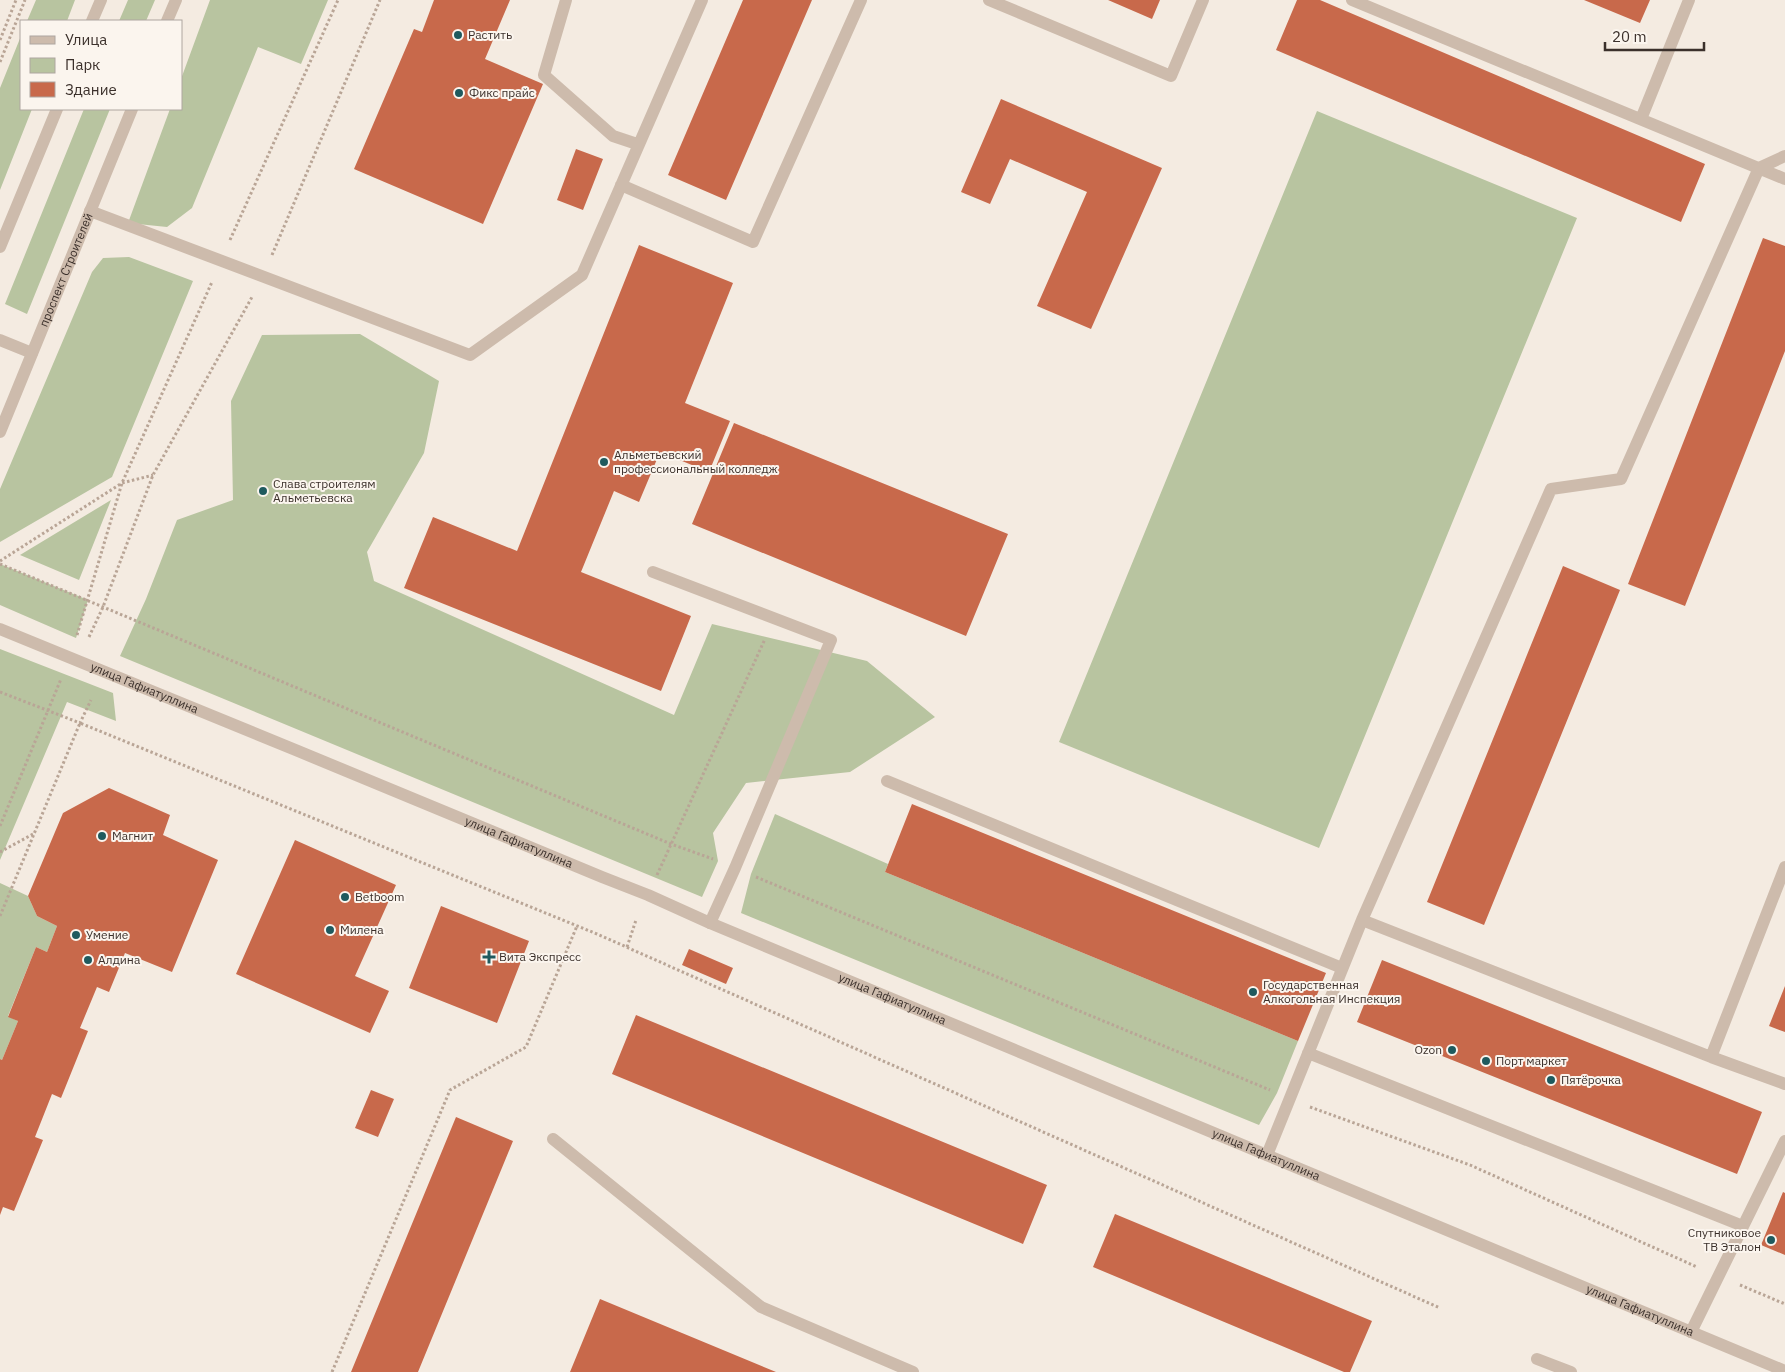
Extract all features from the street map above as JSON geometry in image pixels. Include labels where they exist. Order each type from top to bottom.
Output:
[{"type":"street","points":[[92,20],[101,0]]},
{"type":"street","points":[[167,20],[176,0]]},
{"type":"street","points":[[566,0],[544,75],[613,136],[638,144]]},
{"type":"street","points":[[90,211],[470,355],[582,275],[702,0]]},
{"type":"street","points":[[621,185],[754,242],[861,0]]},
{"type":"street","points":[[989,0],[1171,76],[1203,0]]},
{"type":"street","points":[[1352,0],[1785,179]]},
{"type":"street","points":[[1641,120],[1688,0]]},
{"type":"street","points":[[0,247],[57,110]]},
{"type":"street","name":"проспект Строителей","points":[[0,432],[132,110]]},
{"type":"street","points":[[1267,1155],[1362,920],[1552,489],[1621,479],[1759,168],[1785,156]]},
{"type":"street","points":[[0,340],[32,353]]},
{"type":"street","points":[[653,572],[831,640],[710,923]]},
{"type":"street","name":"улица Гафиатуллина","points":[[0,629],[648,895],[710,923],[1785,1372]]},
{"type":"street","points":[[888,781],[1342,968]]},
{"type":"street","points":[[1711,1057],[1785,867]]},
{"type":"street","points":[[1362,920],[1711,1057],[1785,1084]]},
{"type":"street","points":[[1308,1053],[1743,1226]]},
{"type":"street","points":[[553,1139],[761,1307],[913,1372]]},
{"type":"street","points":[[1691,1332],[1743,1226],[1782,1154],[1785,1140]]},
{"type":"street","points":[[1538,1358],[1571,1372]]},
{"type":"path","points":[[0,40],[16,0]]},
{"type":"path","points":[[0,62],[25,0]]},
{"type":"path","points":[[83,618],[122,483],[338,0]]},
{"type":"path","points":[[89,638],[103,607],[153,475],[263,277],[309,164],[380,0]]},
{"type":"path","points":[[0,562],[122,483],[153,475]]},
{"type":"path","points":[[0,562],[103,607],[671,844],[735,868],[1290,1099],[1470,1165],[1785,1304]]},
{"type":"path","points":[[656,877],[775,618]]},
{"type":"path","points":[[0,826],[64,673]]},
{"type":"path","points":[[0,692],[627,947],[1440,1308]]},
{"type":"path","points":[[0,916],[91,700]]},
{"type":"path","points":[[0,852],[35,833]]},
{"type":"path","points":[[627,947],[636,920]]},
{"type":"path","points":[[332,1372],[450,1090],[526,1047],[577,926]]},
{"type":"green space","points":[[36,0],[75,0],[67,20],[27,20]]},
{"type":"green space","points":[[128,0],[155,0],[146,20],[119,20]]},
{"type":"green space","points":[[210,0],[328,0],[301,64],[258,47],[192,208],[167,227],[128,223],[170,110],[182,110],[182,76]]},
{"type":"green space","points":[[20,38],[20,110],[32,110],[0,190],[0,88]]},
{"type":"green space","points":[[84,110],[110,110],[27,314],[5,304]]},
{"type":"green space","points":[[1317,111],[1577,218],[1319,848],[1059,742]]},
{"type":"green space","points":[[129,257],[193,281],[112,477],[0,542],[0,489],[92,272],[103,258]]},
{"type":"green space","points":[[360,334],[439,381],[424,453],[367,552],[374,581],[674,715],[712,624],[867,661],[935,717],[850,772],[746,783],[713,833],[718,861],[702,897],[120,656],[146,599],[177,520],[233,500],[231,401],[262,335]]},
{"type":"green space","points":[[111,500],[79,580],[20,555]]},
{"type":"green space","points":[[0,564],[88,600],[76,638],[0,605]]},
{"type":"green space","points":[[0,649],[113,693],[116,721],[67,702],[0,860]]},
{"type":"green space","points":[[775,814],[888,864],[885,872],[1298,1041],[1277,1093],[1259,1125],[741,913],[751,874]]},
{"type":"green space","points":[[0,883],[28,896],[37,916],[57,926],[47,952],[36,947],[8,1016],[18,1021],[2,1060],[0,1059]]},
{"type":"building","points":[[434,0],[510,0],[485,59],[543,84],[483,224],[354,169],[414,29],[422,32]]},
{"type":"building","points":[[743,0],[812,0],[726,200],[668,175]]},
{"type":"building","points":[[1108,0],[1160,0],[1152,19]]},
{"type":"building","points":[[1297,0],[1320,0],[1705,164],[1681,222],[1276,50]]},
{"type":"building","points":[[1584,0],[1650,0],[1640,23]]},
{"type":"building","points":[[1001,99],[1162,168],[1091,329],[1037,306],[1087,192],[1010,159],[990,204],[961,192]]},
{"type":"building","points":[[576,149],[603,159],[583,210],[557,200]]},
{"type":"building","points":[[1763,238],[1785,246],[1785,351],[1685,606],[1628,584]]},
{"type":"building","name":"Альметьевский профессиональный колледж","points":[[639,245],[733,283],[685,403],[730,421],[709,472],[660,452],[639,502],[614,491],[581,572],[691,616],[661,691],[404,588],[433,517],[517,551]]},
{"type":"building","points":[[734,423],[1008,534],[966,636],[692,524]]},
{"type":"building","points":[[1563,566],[1620,590],[1484,925],[1427,902]]},
{"type":"building","points":[[109,788],[170,815],[163,835],[218,860],[172,972],[125,953],[109,992],[97,987],[80,1028],[88,1031],[61,1098],[52,1094],[35,1137],[43,1140],[14,1211],[3,1207],[0,1215],[0,1059],[2,1060],[18,1021],[8,1017],[36,947],[47,952],[57,926],[37,916],[28,896],[63,813]]},
{"type":"building","points":[[912,804],[1326,973],[1298,1041],[885,872]]},
{"type":"building","points":[[295,840],[396,885],[355,976],[389,991],[370,1033],[236,974]]},
{"type":"building","points":[[441,906],[529,941],[497,1023],[409,988]]},
{"type":"building","points":[[689,949],[733,968],[726,984],[682,965]]},
{"type":"building","points":[[1382,960],[1762,1112],[1737,1174],[1357,1022]]},
{"type":"building","points":[[1785,986],[1785,1032],[1769,1026]]},
{"type":"building","points":[[636,1015],[1047,1185],[1023,1244],[612,1074]]},
{"type":"building","points":[[371,1090],[394,1099],[378,1137],[355,1128]]},
{"type":"building","points":[[456,1117],[513,1141],[418,1372],[351,1372]]},
{"type":"building","points":[[1783,1192],[1785,1193],[1785,1255],[1761,1245]]},
{"type":"building","points":[[1115,1214],[1372,1321],[1350,1372],[1344,1372],[1093,1267]]},
{"type":"building","points":[[600,1299],[776,1372],[570,1372]]},
{"type":"place","name":"Растить","points":[[458,35]]},
{"type":"place","name":"Фикс прайс","points":[[459,93]]},
{"type":"place","name":"Альметьевский профессиональный колледж","points":[[604,462]]},
{"type":"place","name":"Слава строителям Альметьевска","points":[[263,491]]},
{"type":"place","name":"Магнит","points":[[102,836]]},
{"type":"place","name":"Betboom","points":[[345,897]]},
{"type":"place","name":"Милена","points":[[330,930]]},
{"type":"place","name":"Умение","points":[[76,935]]},
{"type":"place","name":"Вита Экспресс","points":[[489,957]]},
{"type":"place","name":"Алдина","points":[[88,960]]},
{"type":"place","name":"Государственная Алкогольная Инспекция","points":[[1253,992]]},
{"type":"place","name":"Ozon","points":[[1452,1050]]},
{"type":"place","name":"Порт маркет","points":[[1486,1061]]},
{"type":"place","name":"Пятёрочка","points":[[1551,1080]]},
{"type":"place","name":"Спутниковое ТВ Эталон","points":[[1771,1240]]}]
